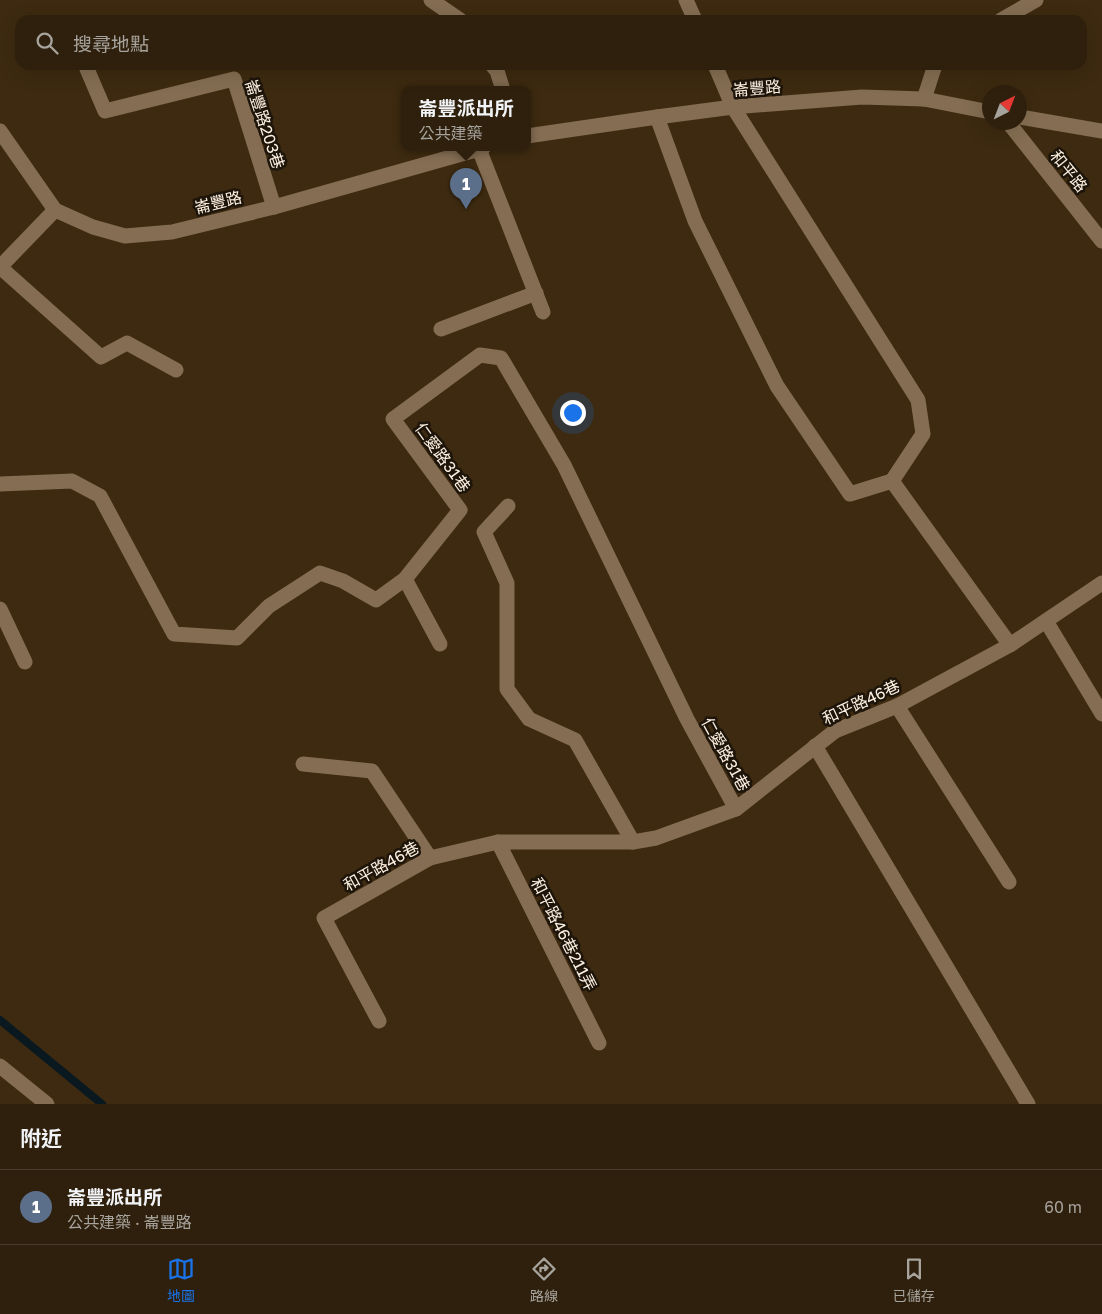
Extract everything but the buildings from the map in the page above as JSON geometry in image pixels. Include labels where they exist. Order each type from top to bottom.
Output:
[{"type":"street","points":[[431,0],[453,15]]},
{"type":"street","points":[[686,0],[693,15]]},
{"type":"street","points":[[1010,15],[1036,0]]},
{"type":"street","name":"崙豐路203巷","points":[[87,70],[105,111],[234,79],[274,207]]},
{"type":"street","points":[[496,70],[502,86]]},
{"type":"street","points":[[657,117],[695,221],[777,386],[850,494],[892,481],[923,434],[918,400],[733,107],[717,70]]},
{"type":"street","points":[[924,99],[933,70]]},
{"type":"street","name":"崙豐路","points":[[531,135],[733,107],[862,97],[924,99],[982,110]]},
{"type":"street","points":[[1027,118],[1102,131]]},
{"type":"street","name":"和平路","points":[[1014,130],[1102,240]]},
{"type":"street","points":[[0,131],[55,210],[0,267],[101,357],[126,343],[176,370]]},
{"type":"street","name":"崙豐路","points":[[55,210],[93,227],[124,236],[172,232],[274,207],[470,151]]},
{"type":"street","points":[[482,151],[543,312]]},
{"type":"street","points":[[441,329],[536,293]]},
{"type":"street","name":"仁愛路31巷","points":[[0,484],[72,481],[100,496],[174,634],[237,638],[269,606],[320,573],[343,581],[376,600],[405,579],[460,510],[393,419],[480,355],[501,358],[564,465],[687,719],[736,808]]},
{"type":"street","points":[[892,481],[1010,645]]},
{"type":"street","points":[[508,506],[484,532],[507,583],[506,689],[528,719],[575,740],[633,842]]},
{"type":"street","points":[[405,579],[440,644]]},
{"type":"street","name":"和平路46巷","points":[[380,1021],[324,918],[430,858],[498,842],[633,842],[656,838],[736,808],[834,731],[897,706],[1010,645],[1102,583]]},
{"type":"street","points":[[0,609],[25,662]]},
{"type":"street","points":[[1046,621],[1102,714]]},
{"type":"street","points":[[897,706],[1009,882]]},
{"type":"street","points":[[815,746],[1028,1104]]},
{"type":"street","points":[[303,764],[372,771],[430,858]]},
{"type":"street","name":"和平路46巷211弄","points":[[498,842],[599,1043]]},
{"type":"street","points":[[0,1066],[47,1104]]},
{"type":"waterway","points":[[0,1020],[102,1104]]},
{"type":"place","name":"崙豐派出所","points":[[466,209]]}]
